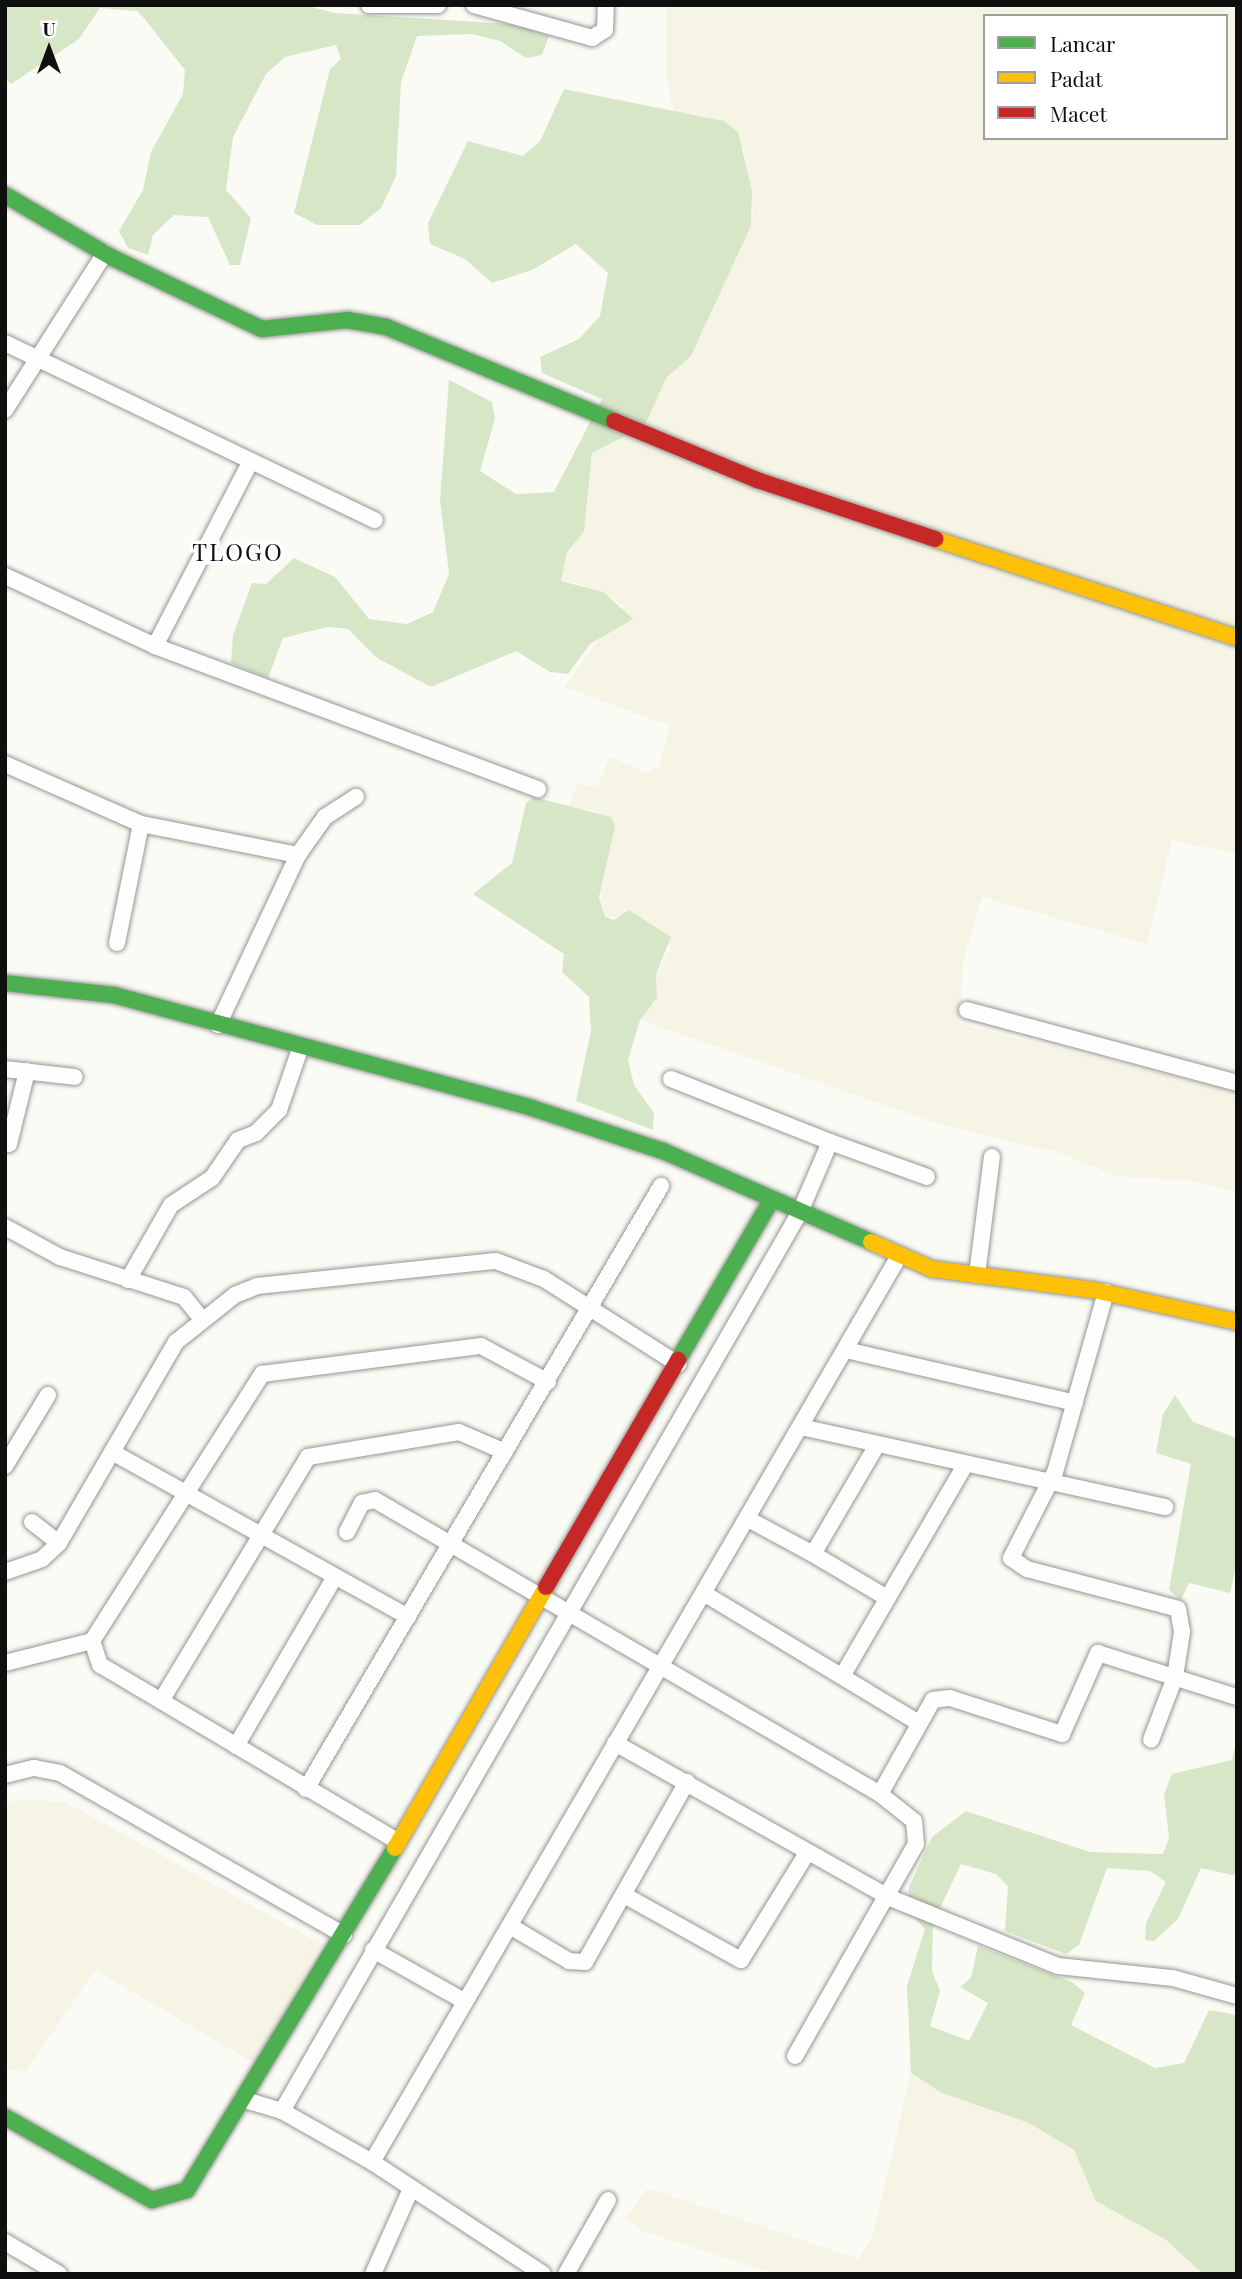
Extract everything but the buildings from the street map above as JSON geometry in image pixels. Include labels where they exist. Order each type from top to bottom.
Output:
[{"type":"street","points":[[369,5],[438,5]]},
{"type":"street","points":[[474,5],[592,38],[605,30],[606,5]]},
{"type":"street","points":[[5,195],[105,253],[262,329],[347,320],[386,327],[758,480],[1237,638]]},
{"type":"street","points":[[5,410],[33,358],[105,253]]},
{"type":"street","points":[[5,343],[250,463],[375,520]]},
{"type":"street","points":[[155,646],[250,463]]},
{"type":"street","points":[[5,576],[155,646],[538,789]]},
{"type":"street","points":[[5,764],[141,824],[298,855]]},
{"type":"street","points":[[218,1025],[298,855],[325,817],[356,797]]},
{"type":"street","points":[[117,943],[141,824]]},
{"type":"street","points":[[5,983],[114,995],[300,1049],[558,1116],[663,1150],[898,1258],[977,1275],[1107,1292],[1237,1322]]},
{"type":"street","points":[[967,1010],[1237,1083]]},
{"type":"street","points":[[128,1280],[171,1205],[212,1178],[238,1140],[256,1133],[279,1110],[300,1049]]},
{"type":"street","points":[[5,1069],[75,1077]]},
{"type":"street","points":[[9,1144],[27,1071]]},
{"type":"street","points":[[671,1079],[926,1177]]},
{"type":"street","points":[[282,2111],[800,1212],[830,1142]]},
{"type":"street","points":[[977,1275],[992,1157]]},
{"type":"street","points":[[306,1789],[661,1186]]},
{"type":"street","points":[[5,2117],[142,2196],[163,2201],[187,2190],[344,1935],[397,1841],[542,1600],[771,1201]]},
{"type":"street","points":[[5,1227],[60,1257],[184,1297],[202,1319]]},
{"type":"street","points":[[372,2162],[659,1664],[705,1594],[898,1258]]},
{"type":"street","points":[[5,1572],[42,1559],[59,1543],[161,1363],[202,1319],[257,1286],[496,1261],[522,1268],[592,1307],[678,1364]]},
{"type":"street","points":[[1107,1292],[1049,1484],[1012,1560],[1027,1569],[1172,1604],[1182,1619],[1175,1677],[1151,1740]]},
{"type":"street","points":[[5,1663],[92,1641],[252,1383],[269,1371],[481,1346],[548,1382]]},
{"type":"street","points":[[846,1350],[1075,1403]]},
{"type":"street","points":[[5,1466],[48,1395]]},
{"type":"street","points":[[801,1427],[1049,1484],[1165,1507]]},
{"type":"street","points":[[161,1701],[261,1533],[315,1453],[459,1432],[505,1452]]},
{"type":"street","points":[[813,1554],[877,1445]]},
{"type":"street","points":[[112,1452],[187,1491],[334,1578],[408,1617]]},
{"type":"street","points":[[844,1673],[965,1465]]},
{"type":"street","points":[[347,1532],[362,1503],[375,1500],[452,1542],[569,1616],[659,1664],[880,1794],[918,1829],[888,1897],[795,2056]]},
{"type":"street","points":[[748,1519],[887,1598]]},
{"type":"street","points":[[33,1522],[59,1543]]},
{"type":"street","points":[[236,1746],[334,1578]]},
{"type":"street","points":[[705,1594],[844,1673],[917,1722]]},
{"type":"street","points":[[92,1641],[100,1665],[397,1841]]},
{"type":"street","points":[[880,1794],[929,1703],[950,1698],[1062,1734],[1091,1662],[1101,1653],[1237,1698]]},
{"type":"street","points":[[615,1743],[888,1897],[1076,1972],[1173,1978],[1237,1996]]},
{"type":"street","points":[[5,1775],[34,1768],[60,1773],[344,1935]]},
{"type":"street","points":[[510,1926],[581,1964],[624,1895],[687,1782]]},
{"type":"street","points":[[624,1895],[741,1960],[807,1853]]},
{"type":"street","points":[[373,1950],[464,2001]]},
{"type":"street","points":[[242,2099],[282,2111],[372,2162],[543,2274]]},
{"type":"street","points":[[373,2274],[411,2189]]},
{"type":"street","points":[[566,2274],[608,2200]]},
{"type":"street","points":[[5,2242],[59,2274]]},
{"type":"shaded area","points":[[666,5],[1237,5],[1237,854],[1172,840],[1147,944],[982,897],[963,962],[960,1024],[1237,1092],[1237,1192],[1195,1181],[1116,1176],[1057,1152],[945,1126],[640,1020],[657,998],[656,974],[671,946],[623,916],[605,917],[599,888],[615,826],[595,811],[568,807],[577,784],[597,787],[610,757],[648,773],[659,766],[670,726],[564,687],[624,605],[577,582],[560,581],[561,570],[585,523],[592,453],[617,442],[666,378],[691,356],[751,226],[753,209],[744,148],[708,116],[674,112],[666,78]]},
{"type":"shaded area","points":[[25,1799],[65,1802],[321,1944],[256,2064],[95,1970],[26,2072],[5,2068],[5,1805]]},
{"type":"shaded area","points":[[911,2073],[942,2093],[1029,2123],[1074,2150],[1097,2201],[1165,2240],[1203,2274],[775,2274],[642,2231],[625,2218],[648,2188],[859,2259],[873,2235]]},
{"type":"green space","points":[[5,5],[305,5],[334,13],[512,24],[549,36],[542,55],[526,58],[500,41],[472,34],[417,36],[401,82],[396,176],[381,208],[360,225],[317,225],[294,213],[330,69],[341,59],[336,45],[285,57],[266,74],[233,137],[226,190],[251,218],[240,265],[230,265],[208,217],[174,215],[153,235],[148,255],[128,248],[119,231],[143,190],[151,152],[183,94],[185,70],[143,17],[137,11],[100,8],[79,39],[11,84],[5,79]]},
{"type":"green space","points":[[564,89],[724,121],[738,132],[752,191],[751,226],[691,356],[666,378],[644,427],[592,453],[584,531],[567,553],[561,581],[603,592],[633,619],[590,644],[568,674],[550,672],[516,651],[431,687],[377,658],[348,629],[327,627],[283,638],[268,678],[231,663],[233,635],[252,583],[266,584],[294,558],[335,577],[369,619],[407,624],[433,612],[449,574],[440,500],[449,380],[492,402],[495,419],[480,471],[516,494],[554,492],[602,399],[542,373],[540,357],[579,339],[600,316],[608,273],[576,244],[532,270],[492,283],[465,259],[430,244],[428,223],[468,141],[523,156],[540,141]]},
{"type":"green space","points":[[534,797],[611,817],[615,826],[599,897],[605,917],[614,920],[629,910],[671,937],[656,974],[657,998],[640,1020],[628,1060],[634,1085],[654,1113],[653,1130],[576,1101],[591,1031],[589,997],[562,972],[564,954],[473,894],[512,863],[526,803]]},
{"type":"green space","points":[[1175,1395],[1193,1422],[1237,1438],[1237,1563],[1230,1593],[1189,1583],[1181,1600],[1169,1590],[1191,1464],[1156,1453],[1163,1414]]},
{"type":"green space","points":[[1237,1739],[1237,1876],[1201,1868],[1178,1919],[1154,1941],[1145,1940],[1146,1923],[1166,1882],[1150,1871],[1107,1868],[1079,1945],[1066,1954],[1005,1931],[1008,1886],[996,1874],[961,1864],[933,1923],[932,1971],[940,1991],[930,2026],[969,2041],[988,2003],[960,1987],[971,1978],[978,1946],[1072,1982],[1085,1993],[1071,2025],[1155,2068],[1184,2063],[1209,2010],[1237,2015],[1237,2274],[1203,2274],[1166,2240],[1096,2201],[1074,2150],[1029,2123],[942,2093],[911,2073],[907,1986],[925,1929],[907,1910],[909,1887],[932,1837],[966,1811],[1090,1852],[1163,1854],[1169,1838],[1164,1794],[1172,1774],[1232,1760]]},
{"type":"traffic: fast","points":[[5,195],[113,258],[262,329],[347,320],[386,327],[614,421]]},
{"type":"traffic: fast","points":[[5,983],[114,995],[532,1108],[663,1151],[871,1242]]},
{"type":"traffic: fast","points":[[678,1360],[771,1201]]},
{"type":"traffic: fast","points":[[5,2117],[152,2200],[187,2190],[395,1848]]},
{"type":"traffic: slow","points":[[935,539],[1237,638]]},
{"type":"traffic: slow","points":[[871,1242],[932,1269],[1094,1290],[1237,1322]]},
{"type":"traffic: slow","points":[[395,1848],[546,1587]]},
{"type":"traffic: jam","points":[[614,421],[757,480],[935,539]]},
{"type":"traffic: jam","points":[[546,1587],[678,1360]]},
{"type":"district","name":"TLOGO","points":[[238,552]]}]
